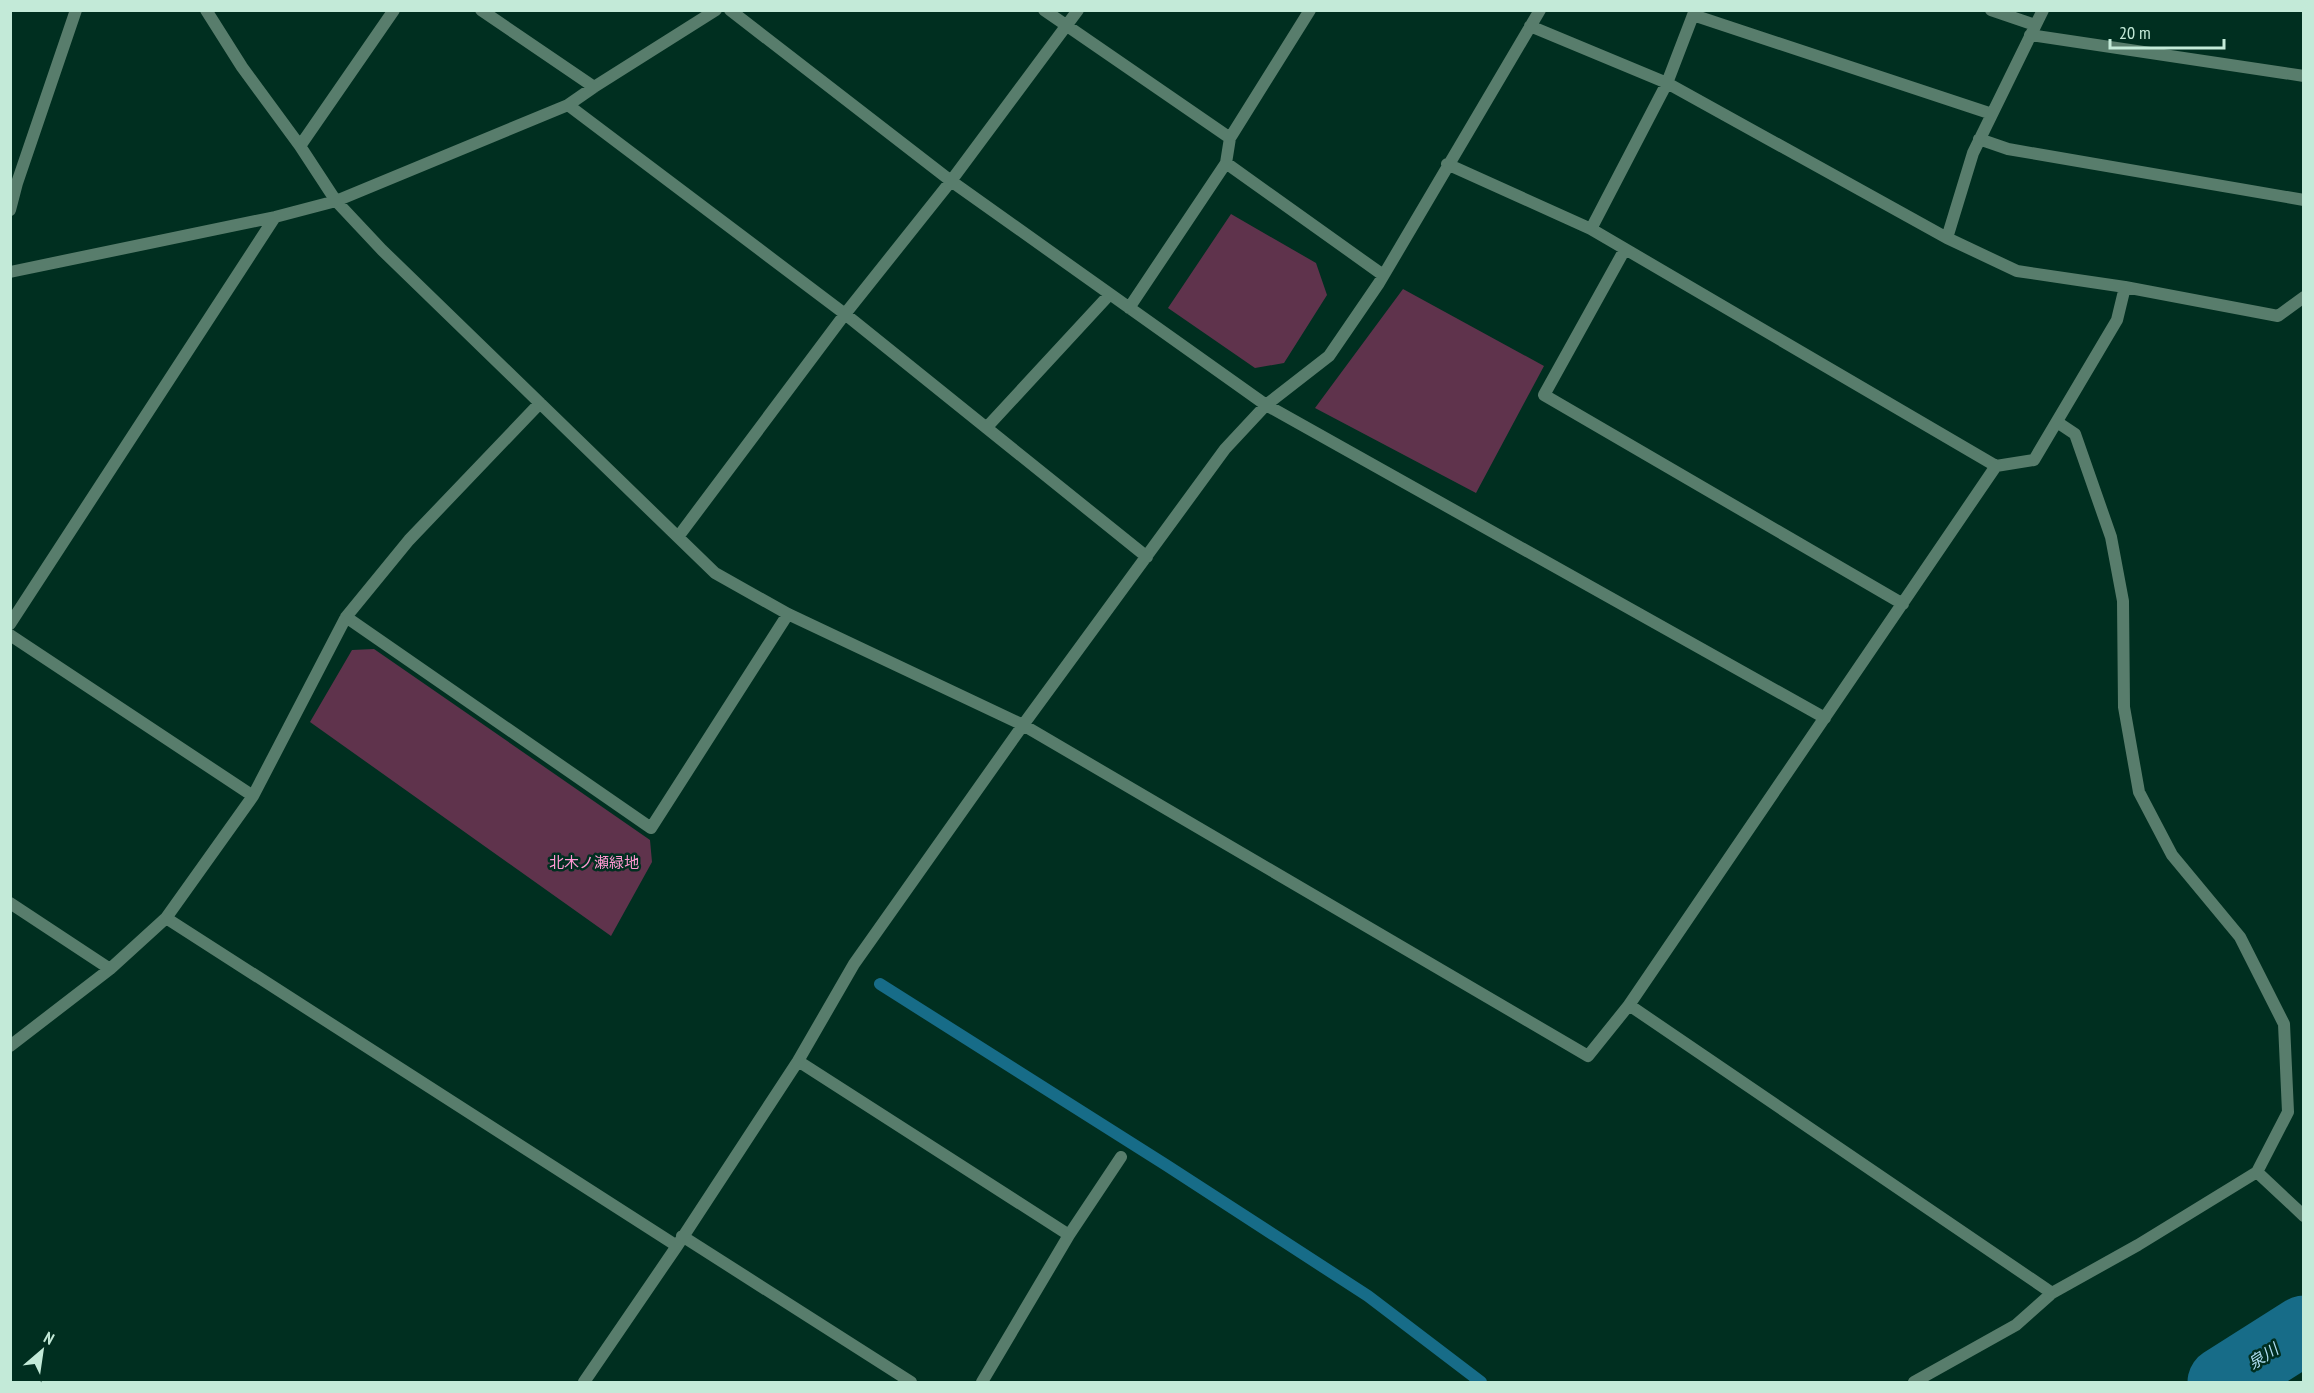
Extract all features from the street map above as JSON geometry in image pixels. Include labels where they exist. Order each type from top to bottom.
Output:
[{"type":"street","points":[[10,210],[14,181],[76,10]]},
{"type":"street","points":[[206,10],[242,67],[300,146],[336,201],[382,250],[715,573],[788,614],[1023,725],[1588,1056],[1629,1005],[1996,466]]},
{"type":"street","points":[[300,146],[394,10]]},
{"type":"street","points":[[481,10],[594,87]]},
{"type":"street","points":[[10,272],[275,217],[336,201],[568,105],[716,10]]},
{"type":"street","points":[[730,10],[951,182],[1266,405],[1825,718]]},
{"type":"street","points":[[1044,10],[1230,138]]},
{"type":"street","points":[[678,537],[845,314],[951,182],[1078,10]]},
{"type":"street","points":[[1129,308],[1226,163],[1230,138],[1310,10]]},
{"type":"street","points":[[584,1383],[798,1061],[854,964],[1023,725],[1148,558],[1225,449],[1266,405],[1329,356],[1383,275],[1540,10]]},
{"type":"street","points":[[1991,10],[2033,30],[2304,76]]},
{"type":"street","points":[[1947,238],[1972,153],[2043,10]]},
{"type":"street","points":[[1591,228],[1667,83],[1694,13],[1992,114]]},
{"type":"street","points":[[1530,26],[1667,83],[1947,238],[2017,271],[2125,287],[2278,316],[2304,297]]},
{"type":"street","points":[[568,105],[845,314],[1148,558]]},
{"type":"street","points":[[1980,139],[2008,149],[2304,200]]},
{"type":"street","points":[[1226,163],[1383,275]]},
{"type":"street","points":[[1447,164],[1591,228],[1996,466],[2034,460],[2117,320],[2125,287]]},
{"type":"street","points":[[10,624],[275,217]]},
{"type":"street","points":[[1625,249],[1544,395],[1902,604]]},
{"type":"street","points":[[987,427],[1110,294]]},
{"type":"street","points":[[10,1046],[110,969],[166,918],[253,796],[346,618],[409,540],[540,403]]},
{"type":"street","points":[[1914,1383],[2016,1325],[2052,1293],[2138,1245],[2257,1172],[2288,1112],[2284,1024],[2240,937],[2172,855],[2139,792],[2124,707],[2123,601],[2111,537],[2075,434],[2057,422]]},
{"type":"street","points":[[346,618],[651,828],[788,614]]},
{"type":"street","points":[[10,635],[253,796]]},
{"type":"street","points":[[10,903],[110,969]]},
{"type":"street","points":[[166,918],[680,1241],[911,1383]]},
{"type":"street","points":[[1629,1005],[2052,1293]]},
{"type":"street","points":[[798,1061],[1069,1235]]},
{"type":"street","points":[[982,1383],[1069,1235],[1121,1156]]},
{"type":"street","points":[[2257,1172],[2304,1216]]},
{"type":"green space","points":[[1231,214],[1316,263],[1327,295],[1284,363],[1255,368],[1168,308]]},
{"type":"green space","points":[[1403,289],[1544,366],[1476,493],[1315,408]]},
{"type":"green space","name":"北木ノ瀬緑地","points":[[374,649],[650,840],[652,862],[611,936],[310,722],[352,650]]},
{"type":"waterway","points":[[880,984],[1368,1296],[1481,1382]]},
{"type":"waterway","name":"泉川","points":[[2222,1382],[2304,1330]]}]
